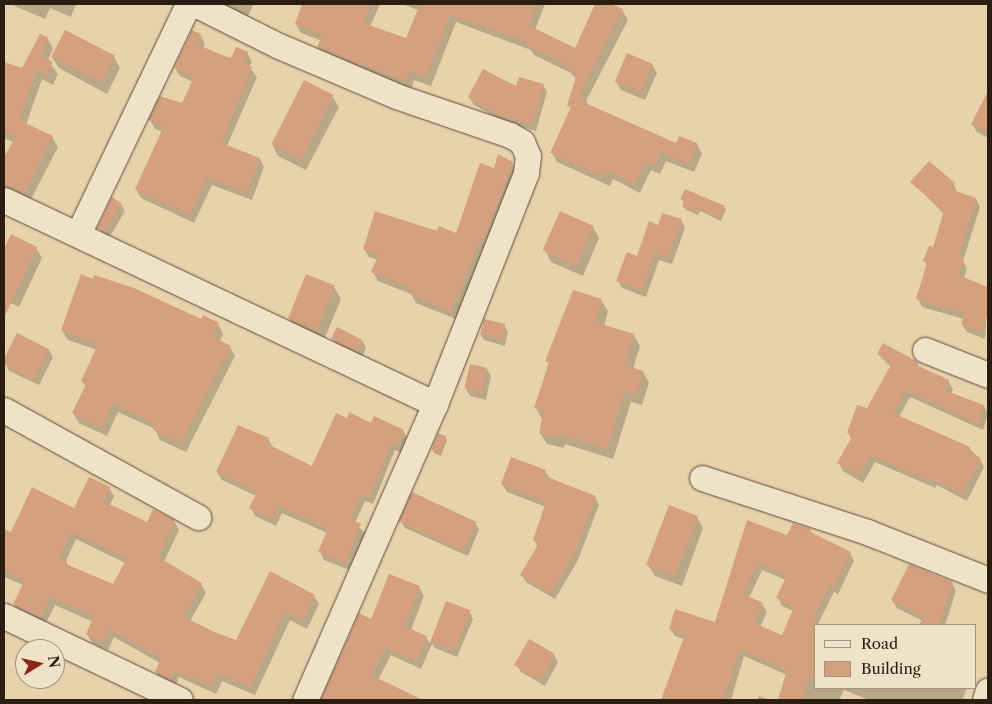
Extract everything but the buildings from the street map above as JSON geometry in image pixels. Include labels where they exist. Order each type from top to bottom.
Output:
[{"type":"street","points":[[78,234],[188,4]]},
{"type":"street","points":[[195,4],[280,46],[396,96],[522,142],[528,156],[526,173],[435,404],[305,700]]},
{"type":"street","points":[[4,200],[435,404]]},
{"type":"street","points":[[925,350],[988,375]]},
{"type":"street","points":[[4,410],[198,517]]},
{"type":"street","points":[[702,478],[867,532],[988,580]]},
{"type":"street","points":[[4,616],[180,700]]},
{"type":"street","points":[[985,700],[988,690]]}]
